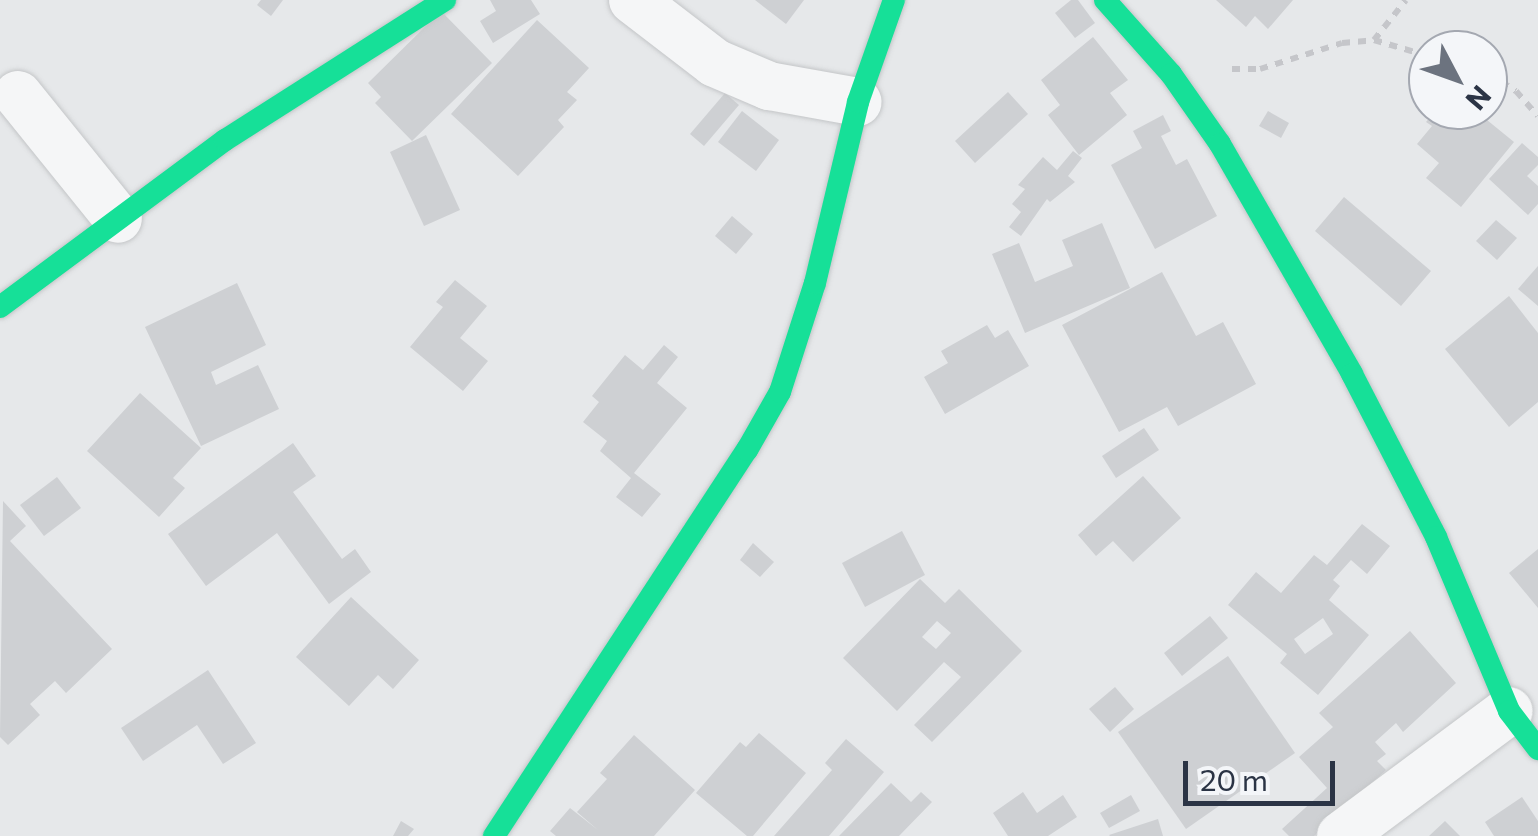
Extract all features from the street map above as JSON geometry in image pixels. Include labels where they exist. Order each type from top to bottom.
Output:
[{"type":"street","points":[[0,307],[225,140],[445,0]]},
{"type":"street","points":[[633,0],[715,63],[768,86],[858,102]]},
{"type":"street","points":[[494,836],[748,450],[780,392],[815,283],[858,102],[894,0]]},
{"type":"street","points":[[1105,0],[1171,74],[1220,144],[1352,374],[1436,537],[1509,710],[1538,749]]},
{"type":"street","points":[[18,95],[118,219]]},
{"type":"street","points":[[1342,836],[1509,710]]},
{"type":"path","points":[[1374,40],[1406,0]]},
{"type":"path","points":[[1171,74],[1260,69],[1297,61],[1342,43],[1374,40],[1408,50]]},
{"type":"path","points":[[1508,87],[1538,116]]},
{"type":"building","points":[[261,0],[283,0],[271,16],[257,5]]},
{"type":"building","points":[[490,0],[531,0],[540,14],[493,43],[480,21],[496,11]]},
{"type":"building","points":[[755,0],[804,0],[786,24]]},
{"type":"building","points":[[1071,0],[1078,0],[1095,23],[1075,38],[1055,13]]},
{"type":"building","points":[[1216,0],[1293,0],[1268,29],[1255,16],[1246,27]]},
{"type":"building","points":[[441,11],[492,63],[412,141],[375,103],[381,97],[368,83]]},
{"type":"building","points":[[537,20],[589,68],[567,92],[577,100],[558,120],[564,127],[518,176],[451,114]]},
{"type":"building","points":[[1093,37],[1128,80],[1110,93],[1127,115],[1079,155],[1048,115],[1060,105],[1041,80]]},
{"type":"building","points":[[1008,92],[1028,114],[975,163],[955,141]]},
{"type":"building","points":[[725,93],[739,105],[704,146],[690,134]]},
{"type":"building","points":[[742,111],[779,140],[756,171],[718,142]]},
{"type":"building","points":[[1268,111],[1289,123],[1281,138],[1259,126]]},
{"type":"building","points":[[1163,115],[1171,131],[1161,136],[1176,165],[1187,159],[1217,216],[1155,249],[1111,165],[1142,148],[1133,131]]},
{"type":"building","points":[[1429,130],[1499,130],[1514,142],[1461,207],[1426,178],[1439,163],[1417,144]]},
{"type":"building","points":[[426,135],[460,210],[424,226],[390,152]]},
{"type":"building","points":[[1522,143],[1538,157],[1538,165],[1527,176],[1538,186],[1538,204],[1528,215],[1489,179]]},
{"type":"building","points":[[1073,151],[1082,158],[1068,176],[1075,182],[1050,202],[1047,199],[1021,236],[1009,227],[1021,212],[1012,204],[1025,189],[1018,185],[1043,157],[1057,170]]},
{"type":"building","points":[[1344,197],[1431,271],[1401,306],[1315,231]]},
{"type":"building","points":[[732,216],[753,234],[736,254],[715,236]]},
{"type":"building","points":[[1496,220],[1517,238],[1497,260],[1476,241]]},
{"type":"building","points":[[1102,223],[1130,288],[1025,333],[992,254],[1019,243],[1035,282],[1073,266],[1062,240]]},
{"type":"building","points":[[1538,266],[1538,306],[1518,289]]},
{"type":"building","points":[[1162,272],[1196,336],[1223,322],[1256,384],[1178,426],[1167,407],[1119,432],[1062,325]]},
{"type":"building","points":[[455,280],[487,306],[460,338],[488,361],[463,391],[410,347],[443,307],[436,302]]},
{"type":"building","points":[[237,283],[266,345],[211,372],[216,385],[258,365],[279,409],[201,446],[145,327]]},
{"type":"building","points":[[1509,296],[1538,333],[1538,402],[1509,427],[1445,349]]},
{"type":"building","points":[[987,325],[995,338],[1008,330],[1029,366],[945,414],[924,377],[948,363],[941,351]]},
{"type":"building","points":[[664,345],[678,357],[657,383],[687,408],[634,473],[661,494],[642,517],[616,497],[631,478],[600,451],[607,441],[583,422],[599,402],[592,396],[625,355],[643,370]]},
{"type":"building","points":[[140,393],[201,448],[173,478],[185,488],[159,517],[87,451]]},
{"type":"building","points":[[1144,428],[1159,450],[1116,478],[1102,456]]},
{"type":"building","points":[[293,443],[316,476],[293,492],[342,559],[355,549],[371,572],[329,604],[277,533],[206,586],[168,534]]},
{"type":"building","points":[[1143,476],[1181,518],[1133,562],[1113,541],[1096,556],[1078,535]]},
{"type":"building","points":[[57,477],[81,508],[44,536],[20,505]]},
{"type":"building","points":[[3,501],[26,526],[10,541],[112,649],[66,693],[55,681],[30,704],[40,715],[8,745],[0,737]]},
{"type":"building","points":[[1362,524],[1390,546],[1367,574],[1351,560],[1333,580],[1340,586],[1329,600],[1369,635],[1318,695],[1280,663],[1287,654],[1228,605],[1256,572],[1281,593],[1314,555],[1327,565]],"holes":[[[1323,618],[1333,634],[1305,654],[1294,639]]]},
{"type":"building","points":[[902,531],[925,575],[865,607],[842,563]]},
{"type":"building","points":[[753,543],[774,562],[760,577],[740,560]]},
{"type":"building","points":[[1538,549],[1538,608],[1509,573]]},
{"type":"building","points":[[920,579],[945,603],[959,589],[1022,651],[932,742],[914,725],[961,677],[944,662],[897,711],[843,658]],"holes":[[[937,621],[951,633],[936,649],[922,637]]]},
{"type":"building","points":[[351,597],[419,660],[393,689],[378,675],[349,706],[296,657]]},
{"type":"building","points":[[1210,616],[1228,638],[1182,676],[1164,653]]},
{"type":"building","points":[[1410,631],[1456,683],[1403,732],[1396,723],[1375,742],[1386,754],[1377,761],[1386,770],[1314,836],[1289,836],[1282,829],[1327,788],[1299,757],[1333,727],[1319,713]]},
{"type":"building","points":[[1228,656],[1295,753],[1186,829],[1118,732]]},
{"type":"building","points":[[208,670],[256,743],[223,764],[197,725],[143,761],[121,728]]},
{"type":"building","points":[[1115,687],[1134,709],[1110,732],[1089,709]]},
{"type":"building","points":[[759,733],[806,773],[753,836],[747,836],[696,793],[740,742],[746,747]]},
{"type":"building","points":[[634,735],[695,790],[654,836],[556,836],[550,831],[570,808],[598,830],[577,812],[607,779],[600,773]]},
{"type":"building","points":[[846,739],[884,772],[829,836],[774,836],[832,770],[825,763]]},
{"type":"building","points":[[891,783],[911,802],[921,792],[932,802],[899,836],[839,836]]},
{"type":"building","points":[[1023,792],[1037,813],[1063,795],[1077,817],[1048,836],[1008,836],[993,813]]},
{"type":"building","points":[[1131,795],[1140,811],[1109,828],[1100,813]]},
{"type":"building","points":[[1522,797],[1538,821],[1538,836],[1494,836],[1485,822]]},
{"type":"building","points":[[1158,819],[1163,836],[1109,835]]},
{"type":"building","points":[[401,821],[414,829],[408,836],[393,836]]},
{"type":"building","points":[[1445,821],[1460,836],[1429,836]]},
{"type":"traffic: fast","points":[[0,307],[225,140],[445,0]]},
{"type":"traffic: fast","points":[[494,836],[747,450],[780,392],[815,283],[858,102],[894,0]]},
{"type":"traffic: fast","points":[[1105,0],[1171,74],[1220,144],[1352,374],[1436,537],[1509,711],[1538,749]]}]
